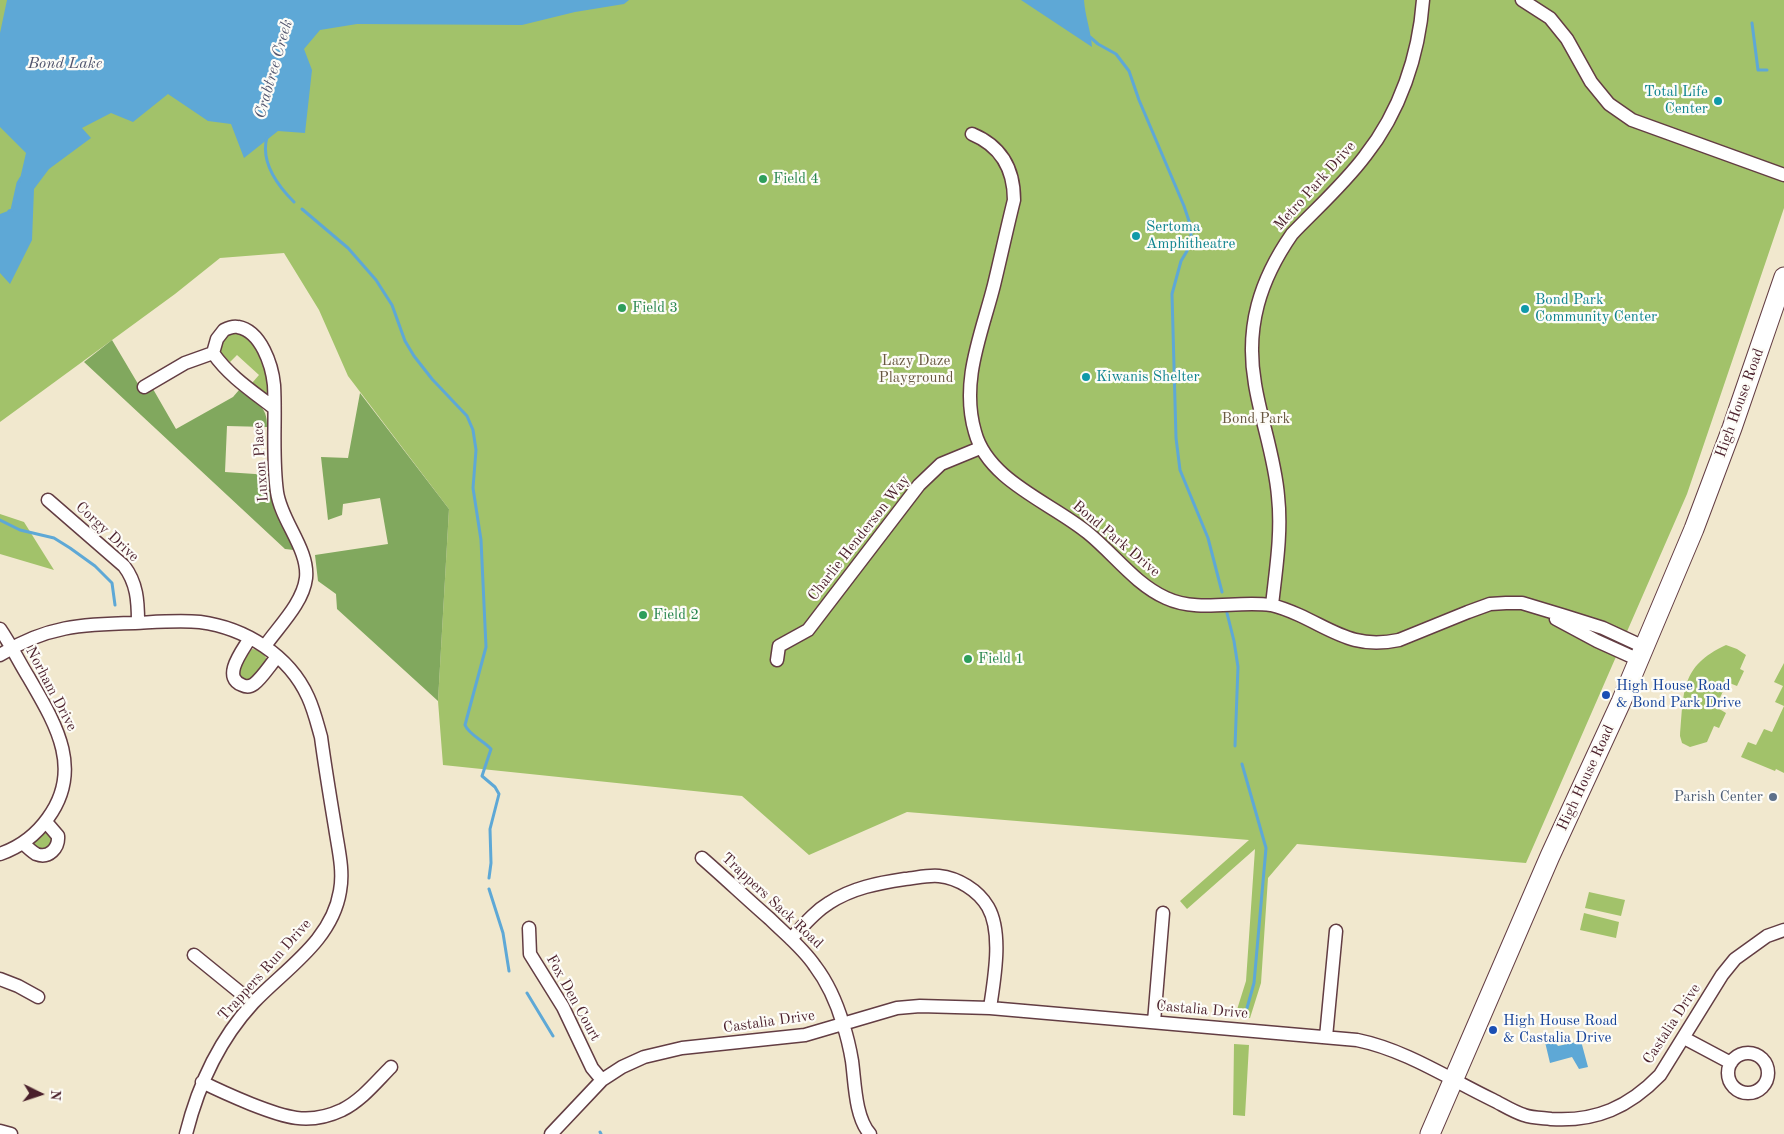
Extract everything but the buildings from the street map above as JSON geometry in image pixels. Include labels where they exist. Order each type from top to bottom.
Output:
[{"type":"main road","name":"High House Road","points":[[1430,1134],[1550,856],[1604,741],[1698,520],[1784,277]]},
{"type":"street","name":"Metro Park Drive","points":[[1272,605],[1279,540],[1279,503],[1254,383],[1252,350],[1254,326],[1261,290],[1273,263],[1292,234],[1365,156],[1380,135],[1392,113],[1413,61],[1423,0]]},
{"type":"street","points":[[1522,0],[1550,18],[1567,40],[1591,82],[1609,104],[1632,120],[1784,175]]},
{"type":"street","name":"Bond Park Drive","points":[[972,134],[988,142],[1006,160],[1014,187],[1014,200],[971,370],[969,388],[971,410],[974,430],[980,448],[1010,479],[1088,533],[1145,586],[1167,599],[1185,604],[1272,605],[1341,636],[1377,644],[1414,635],[1490,604],[1522,603],[1544,610],[1597,641],[1641,654]]},
{"type":"street","name":"Luxon Place","points":[[266,646],[296,603],[303,588],[306,574],[304,560],[284,516],[277,492],[274,384],[270,364],[255,336],[248,330],[237,326],[224,330],[217,340],[213,353],[241,383],[274,408]]},
{"type":"street","points":[[144,387],[185,363],[213,353]]},
{"type":"street","name":"Charlie Henderson Way","points":[[776,660],[779,646],[808,630],[919,485],[941,464],[980,448]]},
{"type":"street","name":"Corgy Drive","points":[[48,500],[129,572],[136,589],[138,622]]},
{"type":"street","name":"Trappers Run Drive","points":[[6,652],[40,635],[82,625],[138,622],[198,622],[219,626],[266,646],[287,666],[299,681],[316,716],[341,863],[341,880],[337,906],[322,934],[253,1003],[219,1049],[202,1082],[186,1134]]},
{"type":"street","name":"Norham Drive","points":[[0,629],[6,652],[44,702],[58,732],[62,745],[65,770],[62,792],[58,803],[46,822],[22,844],[0,854]]},
{"type":"street","points":[[250,638],[232,670],[234,679],[240,684],[248,687],[254,684],[277,657]]},
{"type":"street","points":[[22,844],[40,855],[49,854],[53,851],[58,844],[58,836],[57,832],[46,822]]},
{"type":"street","name":"Trappers Sack Road","points":[[702,858],[791,939],[821,974],[829,988],[843,1024],[862,1118],[870,1134]]},
{"type":"street","points":[[791,939],[819,910],[842,895],[864,887],[939,876],[962,883],[972,889],[988,907],[996,929],[990,1008]]},
{"type":"street","points":[[1154,1022],[1163,913]]},
{"type":"street","name":"Fox Den Court","points":[[529,928],[530,954],[563,1007],[592,1068],[602,1080]]},
{"type":"street","name":"Castalia Drive","points":[[551,1134],[602,1080],[644,1057],[663,1051],[805,1036],[897,1008],[912,1006],[990,1008],[1374,1044],[1525,1115],[1569,1120],[1587,1118],[1603,1114],[1633,1100],[1648,1088],[1660,1075],[1722,975],[1735,959],[1767,936],[1784,930]]},
{"type":"street","points":[[1326,1038],[1336,931]]},
{"type":"street","points":[[194,955],[253,1003]]},
{"type":"street","points":[[0,979],[38,996]]},
{"type":"street","points":[[1684,1038],[1731,1063]]},
{"type":"street","points":[[202,1082],[275,1114],[303,1119],[317,1118],[344,1109],[368,1091],[391,1067]]},
{"type":"street","points":[[0,1131],[11,1134]]},
{"type":"green space","name":"Bond Park","points":[[0,0],[1784,0],[1784,208],[1687,494],[1526,863],[1297,844],[1268,878],[1261,983],[1250,1018],[1235,1016],[1246,981],[1255,849],[1187,909],[1180,901],[1249,840],[907,812],[809,855],[742,796],[443,765],[438,701],[449,509],[348,376],[319,310],[284,253],[220,258],[175,294],[0,422]]},
{"type":"green space","points":[[240,333],[250,340],[260,358],[266,374],[267,393],[264,393],[252,383],[259,375],[237,355],[230,362],[221,353],[221,344],[225,338]]},
{"type":"green space","points":[[112,340],[144,394],[153,389],[176,429],[233,397],[239,390],[263,409],[267,419],[267,427],[227,426],[225,472],[270,475],[275,512],[294,550],[285,549],[84,362]]},
{"type":"green space","points":[[360,393],[449,509],[438,701],[337,609],[336,594],[318,581],[315,555],[388,544],[380,498],[343,504],[342,515],[328,520],[321,457],[348,458]]},
{"type":"green space","points":[[0,514],[24,522],[54,570],[0,554]]},
{"type":"green space","points":[[1726,645],[1746,655],[1740,669],[1744,671],[1737,686],[1727,682],[1716,707],[1726,713],[1719,728],[1714,726],[1707,742],[1690,747],[1682,743],[1680,736],[1682,706],[1687,682],[1692,671],[1700,662],[1711,653]]},
{"type":"green space","points":[[252,649],[261,652],[267,660],[252,679],[244,680],[239,677],[238,669]]},
{"type":"green space","points":[[1784,663],[1784,706],[1775,702],[1783,686],[1774,682]]},
{"type":"green space","points":[[1784,706],[1784,773],[1741,757],[1748,742],[1756,745],[1764,729],[1772,732]]},
{"type":"green space","points":[[45,833],[49,833],[53,841],[45,851],[33,846]]},
{"type":"green space","points":[[1589,892],[1625,900],[1621,916],[1585,908]]},
{"type":"green space","points":[[1584,913],[1619,922],[1616,938],[1580,930]]},
{"type":"green space","points":[[1234,1044],[1249,1045],[1245,1116],[1233,1115]]},
{"type":"water","name":"Bond Lake","points":[[7,0],[629,0],[624,4],[575,12],[522,25],[357,24],[320,30],[304,49],[312,70],[305,133],[278,131],[244,158],[231,124],[208,121],[168,94],[133,122],[111,113],[82,128],[91,138],[49,169],[34,189],[32,240],[10,284],[0,273],[0,214],[13,209],[26,153],[0,127],[0,33]]},
{"type":"water","points":[[1021,0],[1084,0],[1092,47]]},
{"type":"water","points":[[1553,1039],[1558,1046],[1581,1041],[1588,1067],[1579,1069],[1572,1057],[1550,1063],[1545,1042]]},
{"type":"waterway","points":[[1752,23],[1758,70],[1767,70]]},
{"type":"waterway","points":[[1090,37],[1116,54],[1129,71],[1191,227],[1191,241],[1181,261],[1172,294],[1176,438],[1180,470],[1208,538],[1222,592]]},
{"type":"waterway","points":[[267,137],[265,146],[268,164],[282,189],[294,202]]},
{"type":"waterway","points":[[9,211],[12,210],[18,183],[21,178]]},
{"type":"waterway","points":[[302,209],[348,248],[376,280],[392,305],[405,341],[414,356],[432,379],[467,416],[473,430],[476,450],[473,488],[481,540],[486,647],[465,725],[470,732],[491,749],[482,776],[495,787],[499,794],[490,829],[491,863],[489,878]]},
{"type":"waterway","points":[[0,520],[20,530],[54,538],[95,566],[112,583],[115,605]]},
{"type":"waterway","points":[[1227,613],[1238,667],[1235,746]]},
{"type":"waterway","points":[[1242,764],[1266,848],[1254,983],[1247,1008]]},
{"type":"waterway","points":[[489,889],[503,933],[509,971]]},
{"type":"waterway","points":[[527,993],[553,1036]]},
{"type":"place","name":"Total Life Center","points":[[1718,101]]},
{"type":"place","name":"Field 4","points":[[763,179]]},
{"type":"place","name":"Sertoma Amphitheatre","points":[[1136,236]]},
{"type":"place","name":"Field 3","points":[[622,308]]},
{"type":"place","name":"Bond Park Community Center","points":[[1525,309]]},
{"type":"place","name":"Kiwanis Shelter","points":[[1086,377]]},
{"type":"place","name":"Field 2","points":[[643,615]]},
{"type":"place","name":"Field 1","points":[[968,659]]},
{"type":"place","name":"High House Road & Bond Park Drive","points":[[1606,695]]},
{"type":"place","name":"Parish Center","points":[[1773,797]]},
{"type":"place","name":"High House Road & Castalia Drive","points":[[1493,1030]]},
{"type":"water label","name":"Crabtree Creek","points":[[274,69]]},
{"type":"park label","name":"Lazy Daze Playground","points":[[916,370]]}]
